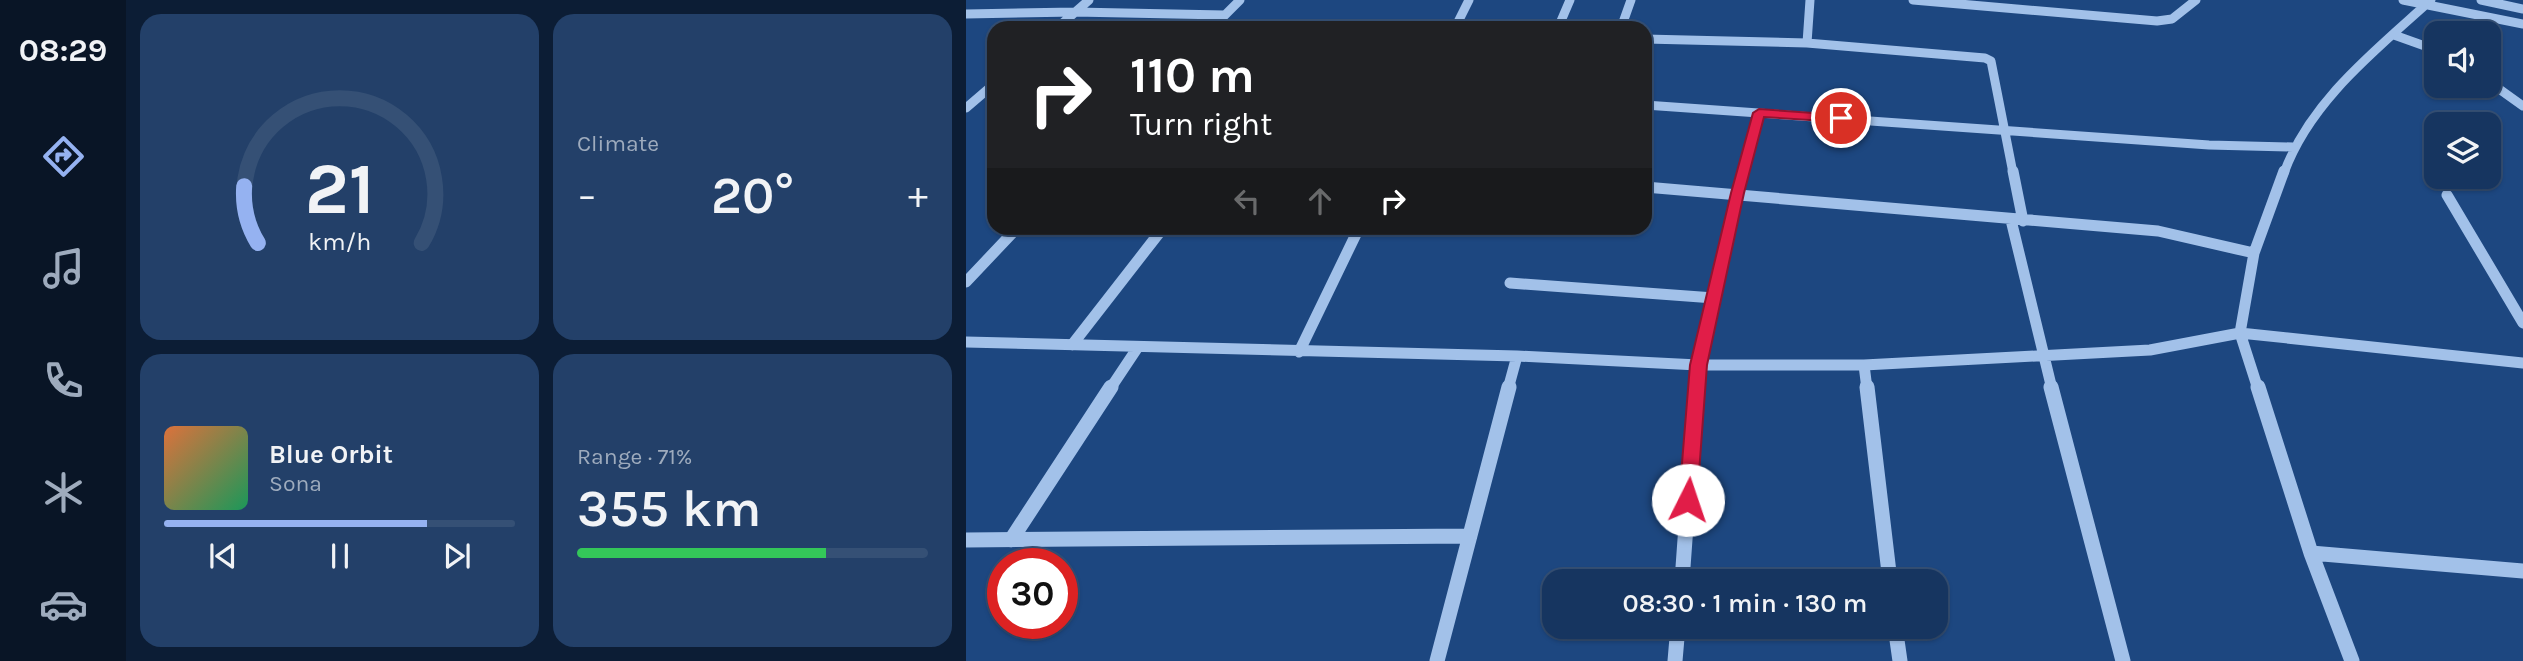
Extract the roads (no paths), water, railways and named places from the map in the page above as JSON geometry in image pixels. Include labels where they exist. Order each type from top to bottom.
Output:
[{"type":"street","points":[[1065,21],[1089,0]]},
{"type":"street","points":[[1218,21],[1240,0]]},
{"type":"street","points":[[1458,21],[1469,0]]},
{"type":"street","points":[[1561,21],[1570,0]]},
{"type":"street","points":[[1624,21],[1631,0]]},
{"type":"street","points":[[1807,43],[1810,0]]},
{"type":"street","points":[[1913,0],[2148,21],[2172,19],[2196,0]]},
{"type":"street","points":[[2403,0],[2428,2],[2523,24]]},
{"type":"street","points":[[2481,0],[2523,9]]},
{"type":"street","points":[[2352,661],[2311,553],[2239,333],[2254,253],[2293,147],[2348,76],[2428,2]]},
{"type":"street","points":[[966,14],[1075,12],[1224,15]]},
{"type":"street","points":[[2393,35],[2424,46]]},
{"type":"street","points":[[1652,39],[1807,43],[1985,58],[1991,61],[2006,129],[2017,220],[2043,355],[2123,661]]},
{"type":"street","points":[[966,108],[987,89]]},
{"type":"street","points":[[2501,90],[2523,106]]},
{"type":"street","points":[[1652,105],[2209,145],[2293,147]]},
{"type":"street","points":[[1683,569],[1698,365],[1737,193],[1759,113]]},
{"type":"street","points":[[1652,187],[2167,232],[2254,253]]},
{"type":"street","points":[[2447,195],[2523,323]]},
{"type":"street","points":[[966,282],[1010,235]]},
{"type":"street","points":[[1072,345],[1158,235]]},
{"type":"street","points":[[1299,352],[1356,235]]},
{"type":"street","points":[[1510,283],[1714,298]]},
{"type":"street","points":[[966,342],[1517,356],[1698,365],[1864,365],[2150,350],[2239,333],[2523,363]]},
{"type":"street","points":[[1011,540],[1138,347]]},
{"type":"street","points":[[1437,661],[1517,356]]},
{"type":"street","points":[[1864,365],[1889,569]]},
{"type":"street","points":[[966,540],[1470,536]]},
{"type":"street","points":[[2311,553],[2523,571]]},
{"type":"street","points":[[1675,661],[1677,639]]},
{"type":"street","points":[[1897,639],[1900,661]]}]
